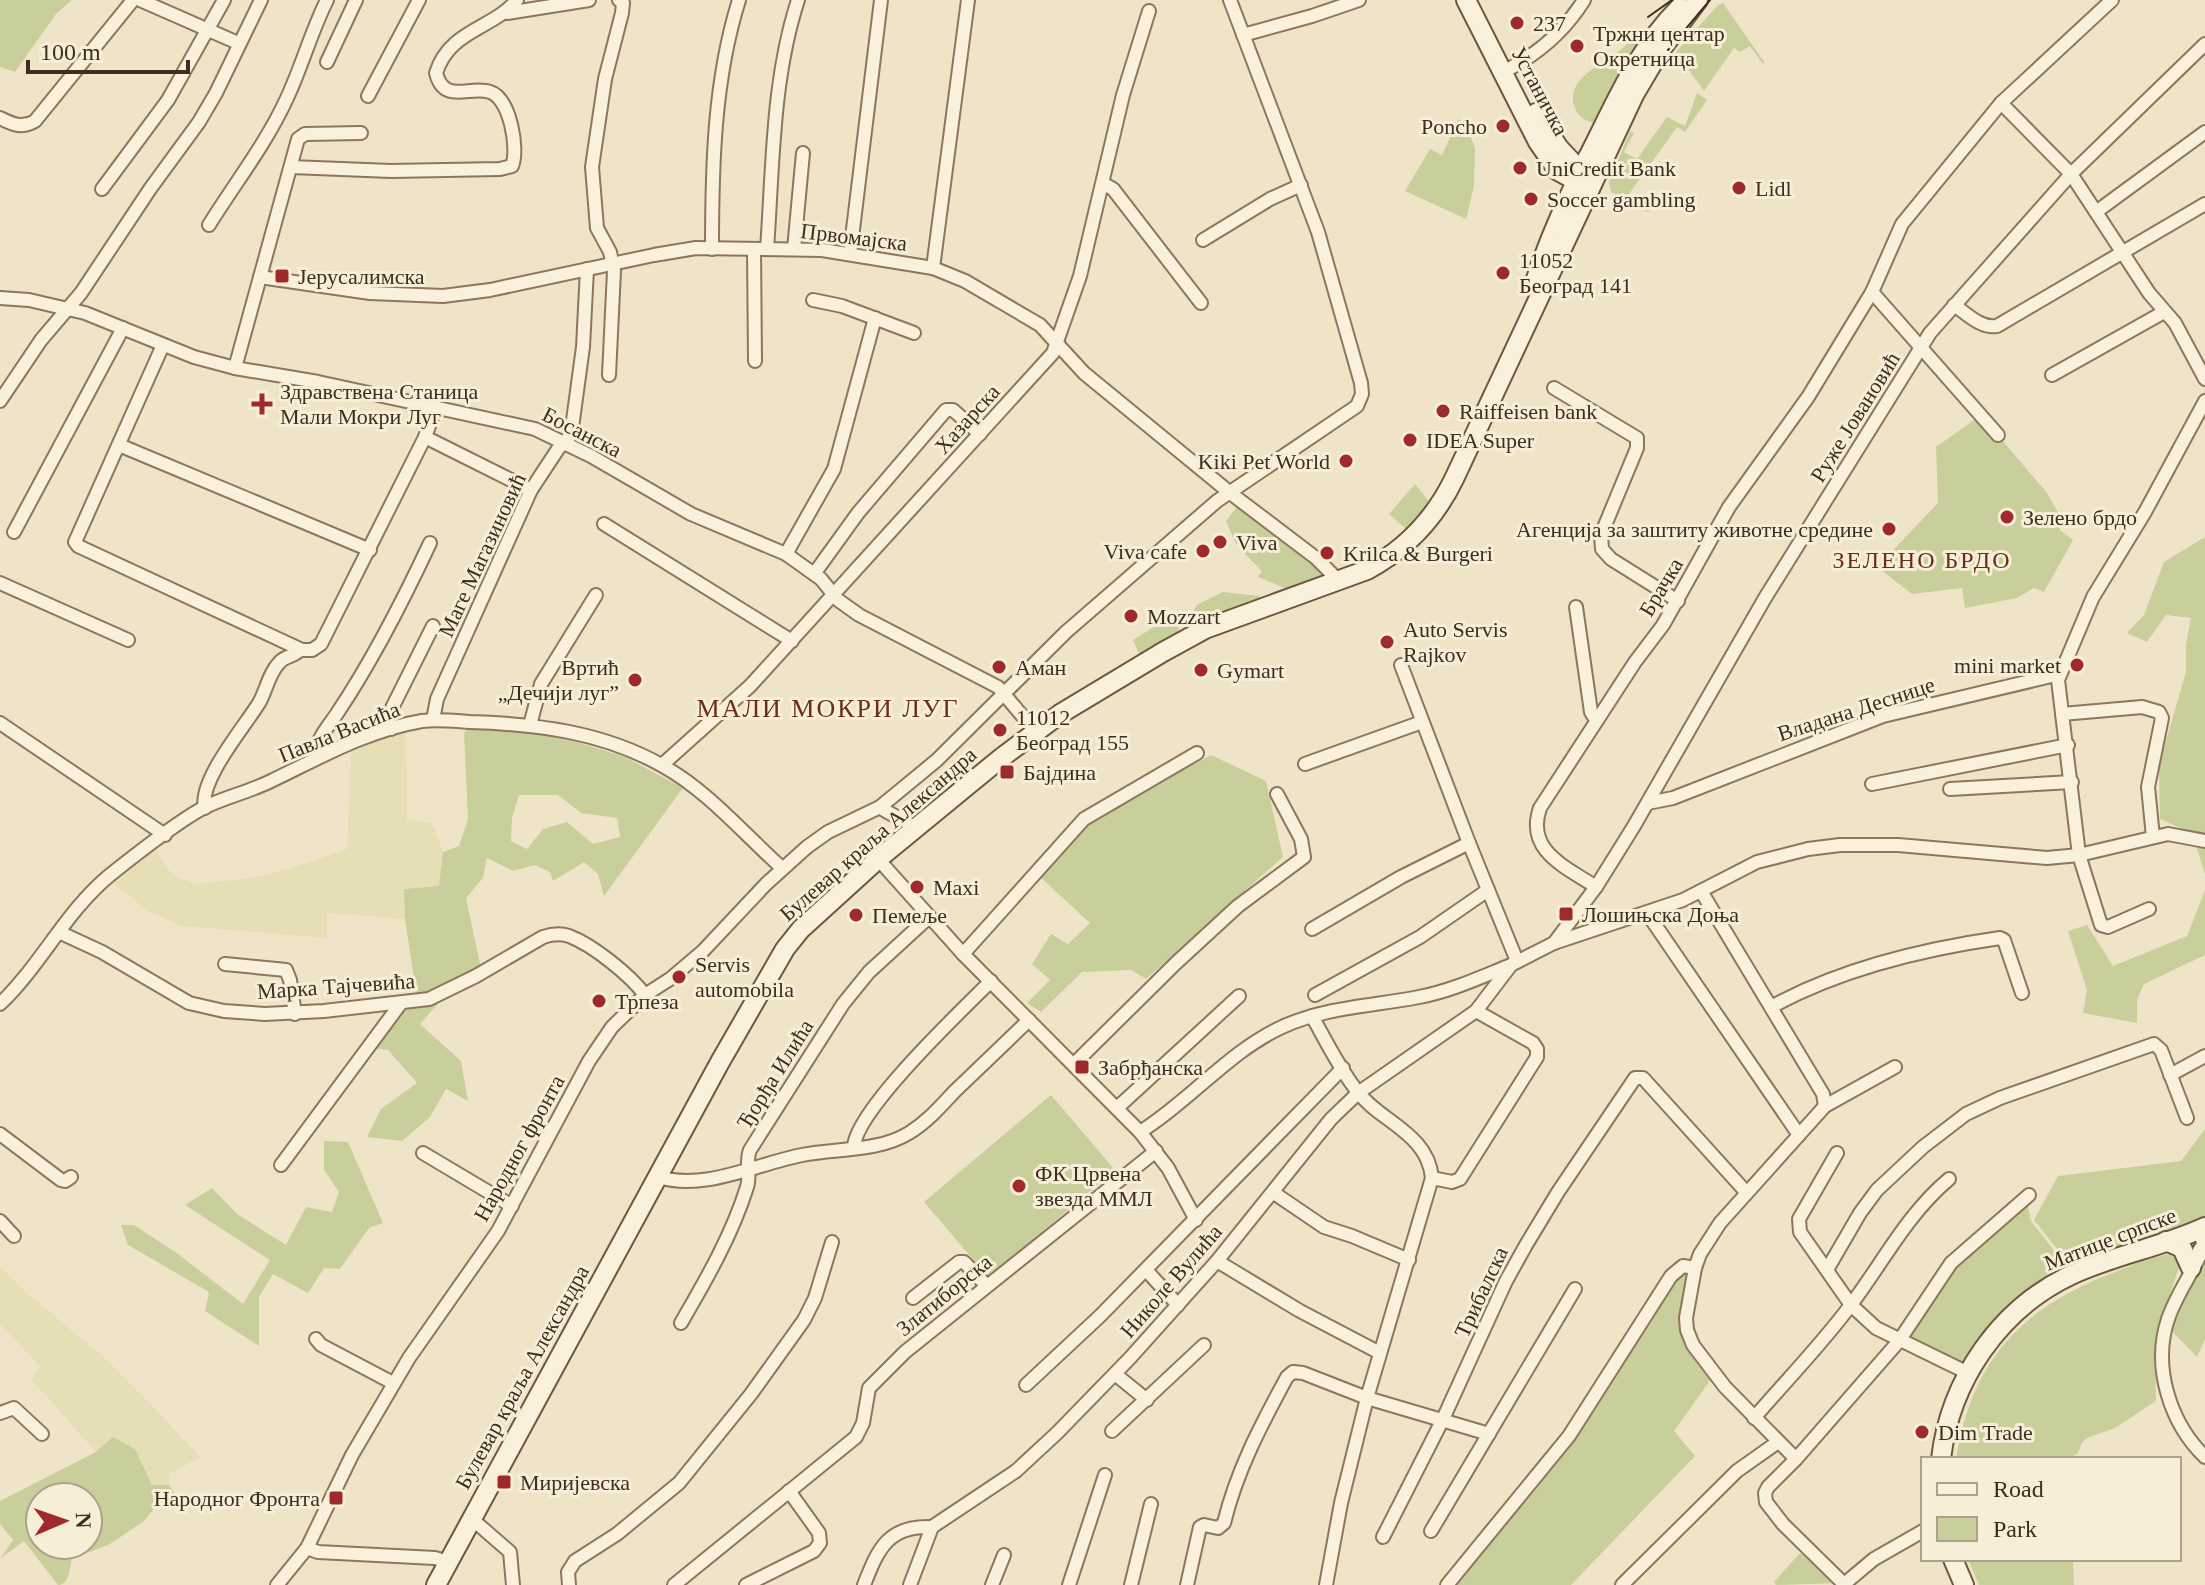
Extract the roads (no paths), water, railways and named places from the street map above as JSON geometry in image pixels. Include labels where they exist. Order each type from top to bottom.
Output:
[{"type":"main road","name":"Устаничка","points":[[1466,0],[1549,135],[1585,182]]},
{"type":"main road","name":"Устаничка","points":[[1478,0],[1538,142],[1558,171],[1585,182]]},
{"type":"main road","name":"Булевар краља Александра","points":[[436,1585],[720,1062],[789,943],[818,911],[878,859],[1035,731],[1186,639],[1246,613],[1339,581],[1384,560],[1433,515],[1454,479],[1512,353],[1585,182],[1599,136],[1638,58],[1664,24],[1689,0]]},
{"type":"main road","name":"Булевар краља Александра","points":[[1512,353],[1540,267],[1563,210],[1585,182],[1647,73],[1698,0]]},
{"type":"main road","points":[[1549,135],[1563,144],[1576,146],[1599,136]]},
{"type":"main road","points":[[1558,171],[1563,210]]},
{"type":"main road","name":"Матице српске","points":[[1941,1457],[1949,1417],[1968,1373],[1997,1330],[2021,1307],[2074,1274],[2200,1229]]},
{"type":"main road","points":[[2166,1241],[2182,1248],[2191,1268]]},
{"type":"main road","points":[[1954,1561],[1964,1585]]},
{"type":"street","points":[[0,118],[20,126],[35,121],[133,0]]},
{"type":"street","points":[[140,0],[238,43]]},
{"type":"street","points":[[102,189],[168,100],[224,0]]},
{"type":"street","points":[[0,401],[199,122],[261,0]]},
{"type":"street","points":[[209,225],[287,99],[327,0]]},
{"type":"street","points":[[327,62],[356,0]]},
{"type":"street","points":[[368,96],[419,0]]},
{"type":"street","points":[[507,13],[517,0]]},
{"type":"street","points":[[291,167],[391,171],[510,167],[515,160],[511,122],[496,96],[486,91],[450,91],[437,78],[437,68],[453,46],[475,28],[507,13],[548,3],[589,0]]},
{"type":"street","points":[[609,375],[613,263],[597,228],[592,179],[603,91],[622,13],[623,3],[619,0]]},
{"type":"street","points":[[712,249],[713,169],[721,74],[739,0]]},
{"type":"street","points":[[755,361],[761,249],[775,113],[787,39],[798,0]]},
{"type":"street","points":[[850,254],[881,0]]},
{"type":"street","points":[[933,268],[968,0]]},
{"type":"street","points":[[1203,240],[1270,199],[1301,185],[1230,0]]},
{"type":"street","points":[[1243,35],[1359,0]]},
{"type":"street","points":[[1508,69],[1539,51],[1566,25],[1584,0]]},
{"type":"street","name":"Брачка","points":[[1596,887],[1546,854],[1536,830],[1540,808],[1678,601],[1729,507],[1808,397],[1872,292],[1902,224],[2001,103],[2112,0]]},
{"type":"street","name":"Хазарска","points":[[662,765],[750,686],[1051,355],[1080,276],[1123,95],[1149,11]]},
{"type":"street","name":"Руже Јовановић","points":[[1554,943],[1596,887],[1648,803],[1771,586],[1921,348],[1954,305],[2071,174],[2205,44]]},
{"type":"street","points":[[2001,103],[2071,174],[2122,253],[2175,323],[2204,372]]},
{"type":"street","points":[[2096,212],[2205,132]]},
{"type":"street","points":[[235,368],[301,135],[361,133]]},
{"type":"street","points":[[794,249],[803,153]]},
{"type":"street","points":[[1104,184],[1113,189],[1201,303]]},
{"type":"street","name":"Народног фронта","points":[[277,1585],[307,1548],[352,1455],[393,1383],[498,1231],[601,1041],[623,1015],[703,951],[782,868],[828,832],[880,807],[937,760],[1066,632],[1229,492],[1357,406],[1362,394],[1361,383],[1335,286],[1301,185]]},
{"type":"street","points":[[1954,305],[1983,325],[1994,327],[2205,204]]},
{"type":"street","name":"Првомајска","points":[[260,277],[370,293],[433,296],[490,290],[682,249],[794,249],[850,254],[933,268],[1014,307],[1048,332],[1084,373],[1229,492],[1316,558],[1339,581]]},
{"type":"street","name":"Маге Магазиновић","points":[[433,720],[437,699],[531,490],[571,435],[583,347],[587,269]]},
{"type":"street","points":[[1872,292],[1998,435]]},
{"type":"street","name":"Босанска","points":[[0,298],[29,300],[68,309],[194,357],[235,368],[523,425],[566,443],[691,514],[786,554],[814,574],[859,615],[1004,693],[1035,731]]},
{"type":"street","points":[[813,300],[842,306],[914,333]]},
{"type":"street","points":[[2052,375],[2164,312]]},
{"type":"street","points":[[786,554],[834,469],[875,318]]},
{"type":"street","points":[[14,532],[123,328]]},
{"type":"street","points":[[163,345],[76,535],[78,546],[300,650],[312,650],[321,644],[425,437],[436,407]]},
{"type":"street","points":[[1554,388],[1637,438],[1637,448],[1601,535],[1601,546],[1611,559],[1678,601]]},
{"type":"street","points":[[2149,909],[2104,927],[2098,915],[2079,855],[2068,745],[2058,686],[2060,674],[2093,597],[2153,499],[2205,401]]},
{"type":"street","points":[[814,574],[858,513],[946,410],[953,410],[980,434]]},
{"type":"street","points":[[425,437],[531,490]]},
{"type":"street","points":[[119,445],[370,550]]},
{"type":"street","points":[[604,524],[792,641]]},
{"type":"street","points":[[315,759],[317,743],[360,680],[430,543]]},
{"type":"street","points":[[0,583],[128,640]]},
{"type":"street","points":[[530,725],[541,684],[596,595]]},
{"type":"street","points":[[1576,607],[1591,712],[1596,720]]},
{"type":"street","points":[[391,729],[389,718],[392,708],[433,626]]},
{"type":"street","points":[[205,808],[204,793],[276,667],[281,660],[300,650]]},
{"type":"street","points":[[1401,665],[1514,963]]},
{"type":"street","name":"Владана Деснице","points":[[1648,803],[1673,798],[1883,716],[2060,674]]},
{"type":"street","points":[[2062,714],[2142,707],[2161,714],[2148,787],[2153,837]]},
{"type":"street","name":"Павла Васића","points":[[0,1004],[31,972],[81,904],[107,877],[205,808],[391,729],[433,720],[530,725],[589,736],[662,765],[709,801],[782,868]]},
{"type":"street","points":[[1305,764],[1422,722]]},
{"type":"street","points":[[0,723],[165,835]]},
{"type":"street","points":[[1872,784],[2068,745]]},
{"type":"street","points":[[963,954],[1084,819],[1197,753]]},
{"type":"street","points":[[1950,789],[2072,782]]},
{"type":"street","points":[[1074,1064],[1228,915],[1254,892],[1304,857],[1301,839],[1277,794]]},
{"type":"street","points":[[880,807],[908,821],[915,829]]},
{"type":"street","points":[[1140,1132],[1197,1090],[1245,1048],[1275,1030],[1312,1016],[1431,994],[1514,963],[1554,943],[1647,913],[1701,891],[1757,862],[1791,852],[1820,847],[1925,846],[2047,858],[2079,855],[2153,837],[2175,835],[2205,841]]},
{"type":"street","points":[[1312,929],[1401,877],[1469,843]]},
{"type":"street","points":[[878,859],[963,954],[1140,1132],[1173,1177],[1196,1220]]},
{"type":"street","points":[[1315,995],[1412,941],[1488,890]]},
{"type":"street","points":[[1701,891],[1823,1094],[1825,1106]]},
{"type":"street","points":[[1647,913],[1799,1135]]},
{"type":"street","name":"Ђорђа Илића","points":[[681,1323],[732,1226],[747,1187],[748,1154],[843,1004],[869,972],[929,917]]},
{"type":"street","name":"Марка Тајчевића","points":[[61,933],[102,952],[189,1003],[224,1011],[295,1014],[401,1003],[439,995],[553,934],[570,936],[594,951],[630,978],[645,995]]},
{"type":"street","points":[[1771,1007],[1815,985],[1859,970],[2000,938],[2004,940],[2022,993]]},
{"type":"street","name":"Николе Вулића","points":[[932,1527],[1016,1471],[1115,1374],[1178,1305],[1274,1193],[1315,1138],[1358,1093],[1476,1011],[1514,963]]},
{"type":"street","points":[[225,964],[286,970],[295,1014]]},
{"type":"street","points":[[854,1147],[857,1133],[899,1077],[991,981]]},
{"type":"street","points":[[1117,1108],[1239,996]]},
{"type":"street","points":[[281,1165],[401,1003]]},
{"type":"street","points":[[1432,1178],[1452,1182],[1460,1179],[1538,1052],[1533,1043],[1476,1011]]},
{"type":"street","points":[[1312,1016],[1358,1093],[1414,1139],[1429,1162],[1432,1178],[1367,1398],[1341,1503],[1326,1585]]},
{"type":"street","points":[[658,1177],[683,1181],[748,1171],[799,1155],[888,1144],[922,1124],[1029,1020]]},
{"type":"street","points":[[1828,1268],[1877,1190],[1923,1147],[1966,1114],[2000,1098],[2151,1045],[2161,1050],[2187,1118]]},
{"type":"street","points":[[2170,1075],[2205,1056]]},
{"type":"street","points":[[1796,1459],[1709,1368],[1690,1339],[1687,1308],[1695,1268],[1710,1236],[1825,1106],[1895,1067]]},
{"type":"street","points":[[1026,1385],[1196,1220],[1343,1068]]},
{"type":"street","name":"Трибалска","points":[[1383,1537],[1443,1419],[1506,1281],[1558,1192],[1632,1081],[1643,1078],[1746,1192]]},
{"type":"street","points":[[0,1134],[61,1180],[68,1181],[71,1177]]},
{"type":"street","name":"Златиборска","points":[[674,1585],[856,1437],[863,1423],[867,1392],[872,1383],[924,1336],[1156,1151]]},
{"type":"street","points":[[423,1153],[512,1206]]},
{"type":"street","points":[[1837,1153],[1799,1219],[1800,1232],[1851,1305],[1876,1328],[1968,1373]]},
{"type":"street","points":[[1754,1418],[1851,1305],[1896,1238],[1926,1201],[1949,1179]]},
{"type":"street","points":[[1274,1193],[1324,1227],[1409,1260]]},
{"type":"street","points":[[1921,1532],[1874,1559],[1843,1585],[1783,1524],[1766,1502],[1765,1493],[1899,1341],[1951,1263],[2029,1195]]},
{"type":"street","points":[[0,1221],[14,1236]]},
{"type":"street","points":[[2191,1268],[2204,1250],[2200,1229]]},
{"type":"street","points":[[2200,1229],[2191,1268],[2167,1322],[2163,1364],[2172,1409],[2188,1438],[2205,1457]]},
{"type":"street","points":[[569,1585],[570,1566],[659,1501],[702,1457],[804,1320],[818,1291],[832,1242]]},
{"type":"street","points":[[1217,1261],[1300,1311],[1380,1353]]},
{"type":"street","points":[[913,1298],[959,1262],[964,1262],[986,1285]]},
{"type":"street","points":[[1447,1585],[1569,1436],[1671,1276],[1683,1266],[1695,1268]]},
{"type":"street","points":[[1146,1270],[1178,1305]]},
{"type":"street","points":[[1431,1531],[1575,1289]]},
{"type":"street","points":[[316,1339],[321,1345],[393,1383]]},
{"type":"street","points":[[1112,1431],[1204,1345]]},
{"type":"street","points":[[1187,1585],[1200,1527],[1218,1528],[1224,1523],[1231,1495],[1250,1447],[1290,1375],[1303,1373],[1367,1398],[1489,1434]]},
{"type":"street","points":[[1115,1374],[1147,1400]]},
{"type":"street","points":[[0,1413],[14,1408],[42,1434]]},
{"type":"street","points":[[1622,1585],[1737,1471],[1778,1442]]},
{"type":"street","points":[[1069,1585],[1105,1475]]},
{"type":"street","points":[[746,1585],[814,1551],[820,1543],[819,1533],[789,1491]]},
{"type":"street","points":[[1131,1585],[1151,1504]]},
{"type":"street","points":[[472,1519],[510,1552],[513,1585]]},
{"type":"street","points":[[864,1585],[877,1553],[887,1539],[902,1531],[932,1527],[910,1585]]},
{"type":"street","points":[[307,1548],[318,1552],[435,1558],[448,1562]]},
{"type":"street","points":[[992,1585],[1004,1555]]},
{"type":"tram line","points":[[1648,17],[1672,0]]},
{"type":"tram line","points":[[1668,50],[1710,0]]},
{"type":"place","name":"237","points":[[1517,23]]},
{"type":"place","name":"Тржни центар Окретница","points":[[1577,46]]},
{"type":"place","name":"Poncho","points":[[1503,126]]},
{"type":"place","name":"UniCredit Bank","points":[[1520,168]]},
{"type":"place","name":"Lidl","points":[[1739,188]]},
{"type":"place","name":"Soccer gambling","points":[[1531,199]]},
{"type":"place","name":"11052 Београд 141","points":[[1503,273]]},
{"type":"place","name":"Јерусалимска","points":[[282,276]]},
{"type":"place","name":"Здравствена Станица Мали Мокри Луг","points":[[262,404]]},
{"type":"place","name":"Raiffeisen bank","points":[[1443,411]]},
{"type":"place","name":"IDEA Super","points":[[1410,440]]},
{"type":"place","name":"Kiki Pet World","points":[[1346,461]]},
{"type":"place","name":"Зелено брдо","points":[[2007,517]]},
{"type":"place","name":"Агенција за заштиту животне средине","points":[[1889,529]]},
{"type":"place","name":"Viva","points":[[1220,542]]},
{"type":"place","name":"Viva cafe","points":[[1203,551]]},
{"type":"place","name":"Krilca & Burgeri","points":[[1327,553]]},
{"type":"place","name":"Mozzart","points":[[1131,616]]},
{"type":"place","name":"Auto Servis Rajkov","points":[[1387,642]]},
{"type":"place","name":"mini market","points":[[2077,665]]},
{"type":"place","name":"Аман","points":[[999,667]]},
{"type":"place","name":"Gymart","points":[[1201,670]]},
{"type":"place","name":"Вртић „Дечији луг”","points":[[635,680]]},
{"type":"place","name":"11012 Београд 155","points":[[1000,730]]},
{"type":"place","name":"Бајдина","points":[[1007,772]]},
{"type":"place","name":"Maxi","points":[[917,887]]},
{"type":"place","name":"Лошињска Доња","points":[[1566,914]]},
{"type":"place","name":"Пемеље","points":[[856,915]]},
{"type":"place","name":"Servis automobila","points":[[679,977]]},
{"type":"place","name":"Трпеза","points":[[599,1001]]},
{"type":"place","name":"Забрђанска","points":[[1082,1067]]},
{"type":"place","name":"ФК Црвена звезда ММЛ","points":[[1019,1186]]},
{"type":"place","name":"Dim Trade","points":[[1922,1432]]},
{"type":"place","name":"Миријевска","points":[[504,1482]]},
{"type":"place","name":"Народног Фронта","points":[[336,1498]]},
{"type":"district","name":"ЗЕЛЕНО БРДО","points":[[1922,560]]},
{"type":"district","name":"МАЛИ МОКРИ ЛУГ","points":[[828,708]]}]
